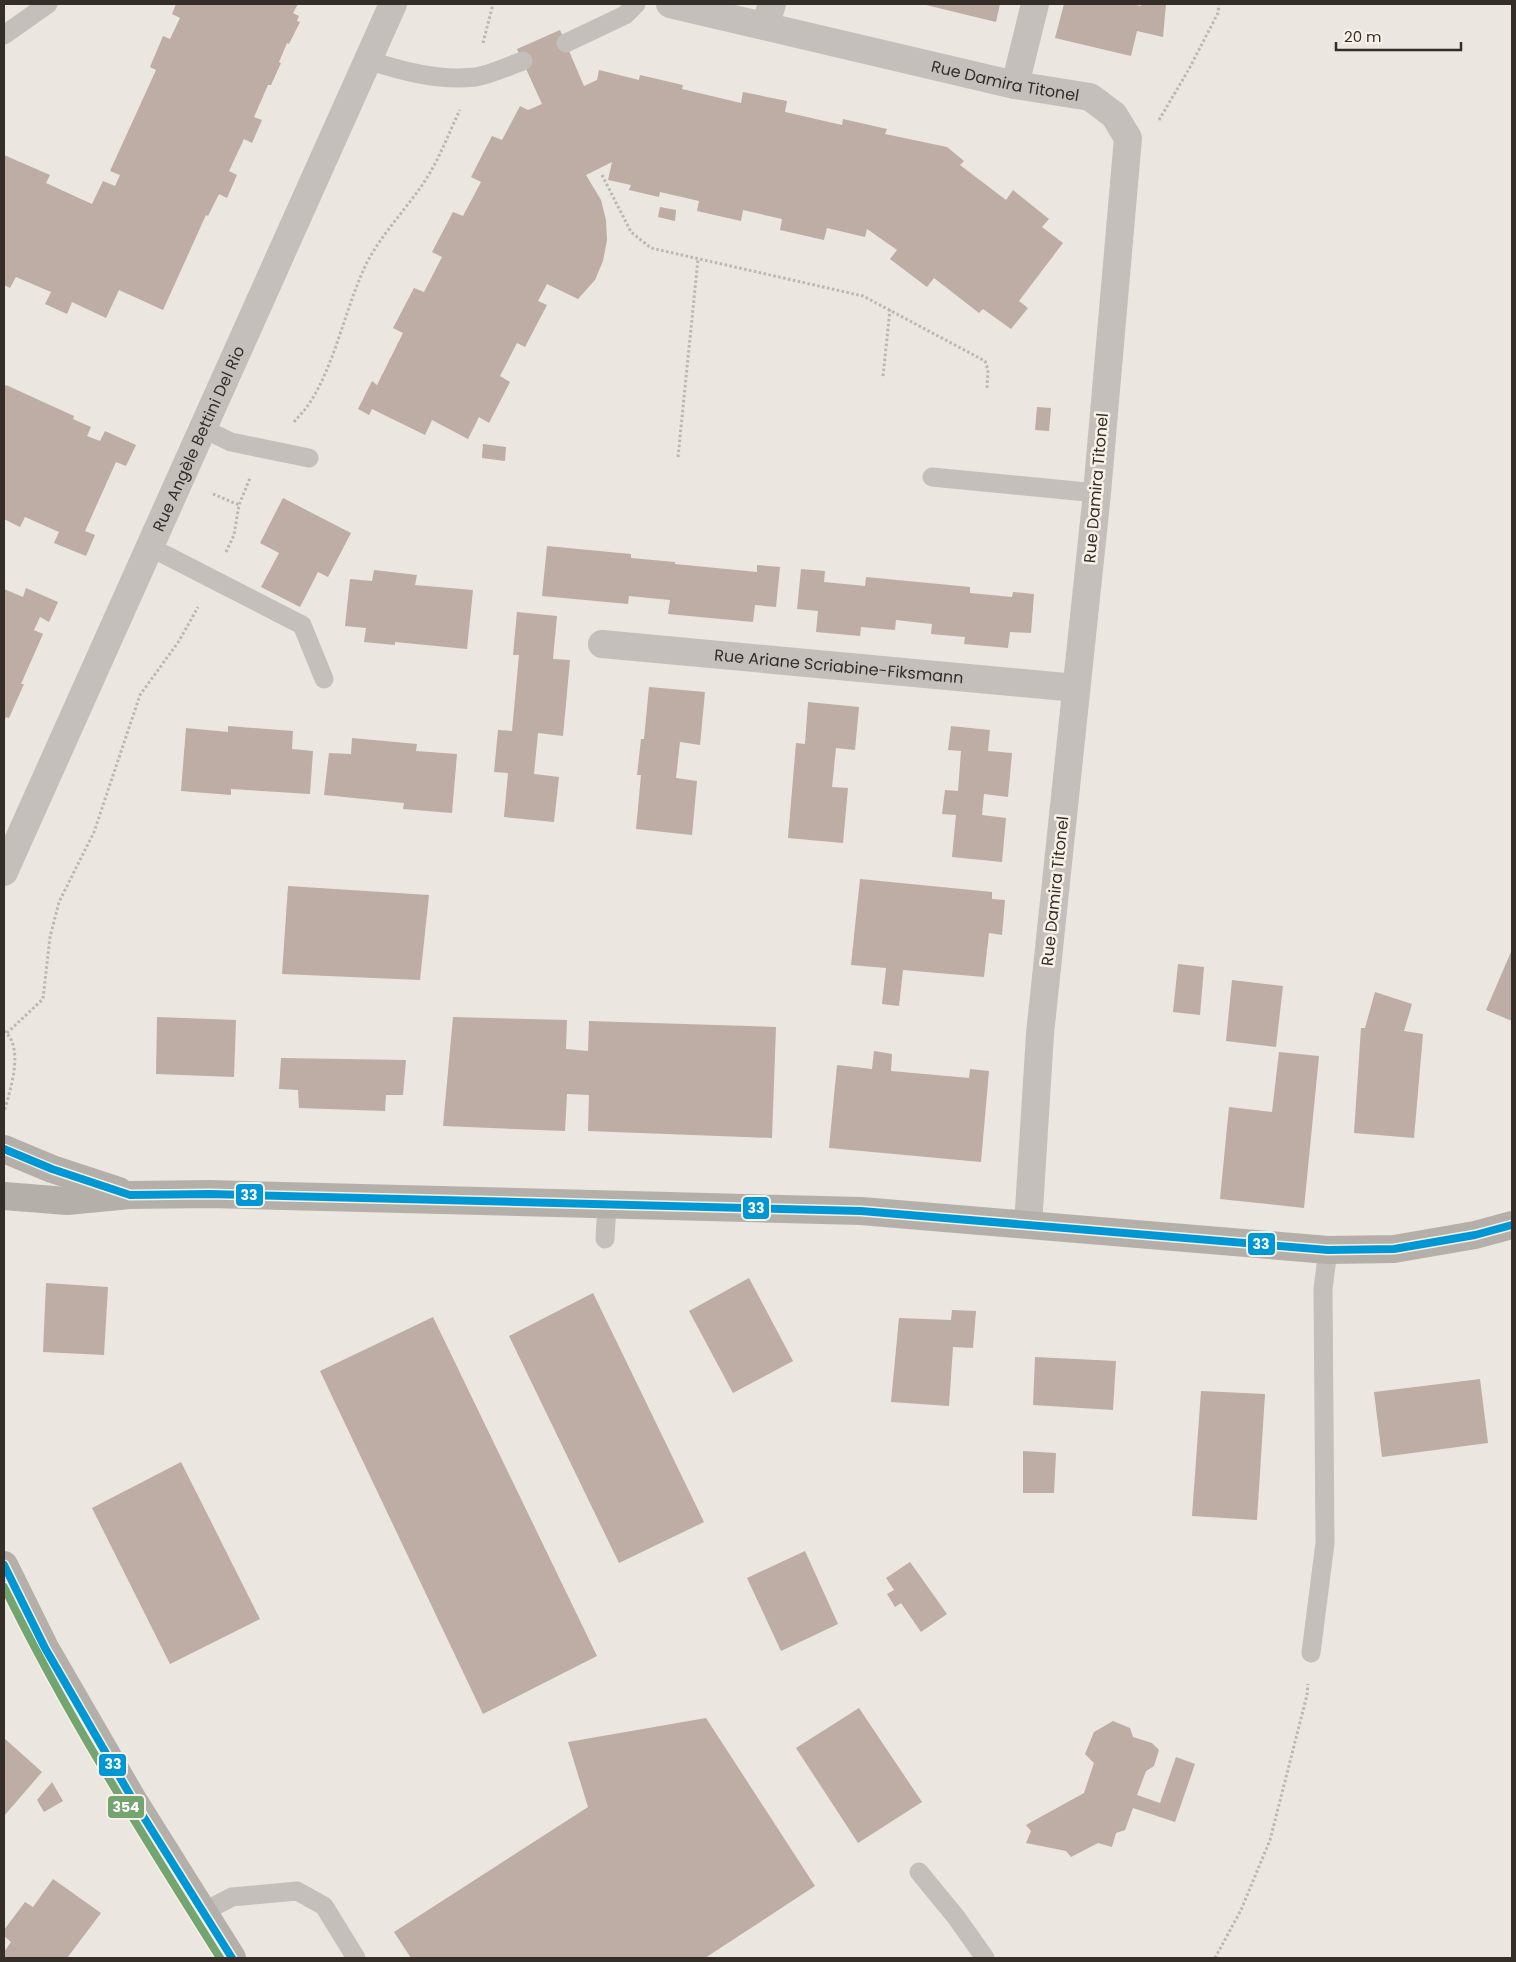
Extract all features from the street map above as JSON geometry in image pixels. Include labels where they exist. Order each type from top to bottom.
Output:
[{"type":"street","name":"Rue Angèle Bettini Del Rio","points":[[4,872],[393,4]]},
{"type":"street","name":"Rue Damira Titonel","points":[[670,4],[768,15],[1015,85],[1090,97],[1114,115],[1128,138],[1096,492],[1040,1034],[1028,1225]]},
{"type":"street","points":[[1015,85],[1035,4]]},
{"type":"street","name":"Rue Ariane Scriabine-Fiksmann","points":[[602,644],[1076,688]]},
{"type":"street","points":[[4,1149],[52,1169],[130,1195]]},
{"type":"street","points":[[4,1196],[67,1201],[130,1195],[210,1194],[861,1211],[1328,1250],[1394,1249],[1474,1235],[1512,1225]]},
{"type":"street","points":[[4,1565],[55,1665],[133,1800],[232,1958]]},
{"type":"lane","points":[[4,35],[48,4]]},
{"type":"lane","points":[[566,43],[625,14],[636,4]]},
{"type":"lane","points":[[368,60],[401,71],[443,77],[476,77],[523,61]]},
{"type":"lane","points":[[204,429],[231,442],[309,458]]},
{"type":"lane","points":[[932,476],[1096,492]]},
{"type":"lane","points":[[150,547],[302,625],[324,679]]},
{"type":"lane","points":[[605,1239],[607,1204]]},
{"type":"lane","points":[[1311,1653],[1325,1543],[1323,1289],[1328,1250]]},
{"type":"lane","points":[[920,1872],[956,1917],[985,1958]]},
{"type":"lane","points":[[203,1912],[232,1897],[296,1891],[324,1906],[356,1958]]},
{"type":"path","points":[[4,1112],[14,1075],[15,1052],[5,1032],[43,999],[50,937],[59,902],[94,832],[140,695],[179,641],[214,579],[234,535],[239,505],[247,481],[311,402],[344,327],[363,272],[378,243],[431,172],[476,77],[492,4]]},
{"type":"path","points":[[1128,138],[1161,120],[1218,13],[1220,4]]},
{"type":"path","points":[[602,175],[632,232],[651,248],[863,296],[985,361],[988,370],[987,388]]},
{"type":"path","points":[[678,457],[698,259]]},
{"type":"path","points":[[883,376],[890,310]]},
{"type":"path","points":[[1215,1958],[1241,1910],[1270,1840],[1307,1695],[1311,1653]]},
{"type":"building","points":[[176,4],[298,4],[293,13],[299,16],[297,21],[300,22],[289,44],[287,43],[279,62],[281,63],[271,85],[268,85],[254,117],[262,120],[252,143],[244,139],[229,171],[237,175],[227,198],[219,194],[208,216],[206,215],[163,310],[119,290],[106,318],[72,302],[67,314],[45,304],[51,292],[16,277],[10,288],[4,285],[4,155],[50,175],[46,183],[92,204],[103,181],[115,186],[120,175],[110,171],[156,70],[150,67],[163,36],[170,39],[180,18],[172,14]]},
{"type":"building","points":[[922,4],[1000,4],[996,22]]},
{"type":"building","points":[[1064,4],[1131,4],[1141,6],[1141,4],[1166,4],[1163,37],[1137,31],[1131,56],[1055,38]]},
{"type":"building","points":[[560,30],[584,86],[597,80],[599,70],[639,80],[640,75],[683,85],[682,89],[741,103],[743,92],[787,101],[785,112],[842,125],[843,119],[887,129],[885,134],[947,147],[964,161],[960,165],[1006,200],[1013,190],[1049,219],[1042,227],[1063,243],[1019,301],[1028,308],[1011,329],[983,309],[979,313],[934,278],[927,287],[890,259],[897,250],[867,229],[865,237],[827,228],[824,240],[780,230],[782,219],[743,210],[741,221],[697,211],[699,201],[660,192],[659,197],[629,190],[631,185],[608,180],[612,162],[586,175],[601,200],[606,220],[607,240],[603,261],[595,280],[578,299],[547,284],[538,301],[547,305],[525,347],[517,343],[500,376],[510,382],[489,423],[479,417],[468,439],[432,420],[425,435],[372,409],[369,415],[358,409],[372,381],[377,385],[403,333],[393,328],[414,288],[424,292],[442,257],[432,252],[453,212],[463,216],[481,182],[471,177],[492,136],[502,140],[520,106],[528,110],[542,104],[517,49]]},
{"type":"building","points":[[660,207],[676,210],[675,221],[658,217]]},
{"type":"building","points":[[6,385],[74,416],[73,419],[91,427],[87,436],[100,441],[105,431],[136,445],[126,466],[116,462],[85,531],[95,535],[86,556],[54,543],[59,532],[25,517],[20,527],[4,519],[4,387]]},
{"type":"building","points":[[1037,407],[1051,408],[1049,431],[1035,430]]},
{"type":"building","points":[[483,444],[506,447],[505,461],[482,458]]},
{"type":"building","points":[[283,498],[351,533],[328,577],[318,572],[300,607],[261,587],[279,553],[260,543]]},
{"type":"building","points":[[547,546],[631,554],[631,558],[757,572],[757,565],[780,567],[776,607],[755,605],[753,622],[668,614],[670,600],[629,596],[628,604],[542,596]]},
{"type":"building","points":[[801,569],[825,571],[824,582],[865,586],[866,577],[970,587],[970,593],[1012,597],[1013,592],[1034,594],[1031,633],[1010,632],[1008,648],[964,644],[965,637],[931,634],[932,624],[896,620],[895,630],[861,627],[860,636],[816,632],[818,611],[797,609]]},
{"type":"building","points":[[374,570],[417,575],[415,585],[473,590],[467,649],[395,642],[395,645],[364,642],[366,628],[345,626],[350,579],[372,581]]},
{"type":"building","points":[[26,588],[58,602],[49,622],[40,617],[34,630],[43,634],[21,684],[24,684],[9,718],[6,717],[4,722],[4,589],[23,597]]},
{"type":"building","points":[[517,612],[557,616],[553,659],[570,660],[563,736],[538,733],[534,774],[559,777],[554,822],[504,817],[508,773],[494,772],[498,730],[512,731],[519,655],[513,655]]},
{"type":"building","points":[[649,687],[705,692],[700,745],[680,742],[676,778],[697,781],[692,835],[636,829],[641,775],[637,775],[641,739],[644,739]]},
{"type":"building","points":[[808,702],[859,707],[855,750],[836,748],[832,787],[848,788],[843,843],[788,838],[796,743],[805,744]]},
{"type":"building","points":[[228,726],[293,731],[292,749],[313,751],[310,794],[231,789],[231,795],[181,791],[186,728],[228,732]]},
{"type":"building","points":[[951,726],[990,730],[988,751],[1012,753],[1008,797],[984,794],[982,815],[1006,818],[1002,862],[952,857],[956,815],[942,814],[945,790],[958,791],[961,751],[948,750]]},
{"type":"building","points":[[352,738],[417,744],[416,751],[457,754],[452,813],[403,809],[404,803],[324,795],[329,753],[351,754]]},
{"type":"building","points":[[860,879],[992,892],[992,899],[1005,900],[1002,935],[989,933],[984,977],[903,970],[899,1006],[882,1004],[886,968],[851,965]]},
{"type":"building","points":[[288,886],[429,895],[420,980],[282,974]]},
{"type":"building","points":[[1512,952],[1512,1021],[1486,1010]]},
{"type":"building","points":[[1178,964],[1204,967],[1200,1015],[1173,1012]]},
{"type":"building","points":[[1232,980],[1283,986],[1276,1047],[1226,1041]]},
{"type":"building","points":[[1375,992],[1412,1004],[1404,1031],[1423,1034],[1414,1138],[1354,1133],[1361,1028],[1365,1028]]},
{"type":"building","points":[[157,1017],[236,1020],[234,1077],[156,1074]]},
{"type":"building","points":[[453,1017],[567,1020],[566,1049],[588,1051],[589,1021],[776,1027],[772,1138],[588,1131],[589,1095],[567,1094],[565,1131],[443,1126]]},
{"type":"building","points":[[874,1051],[892,1054],[891,1071],[969,1078],[970,1069],[989,1071],[981,1162],[829,1148],[837,1065],[872,1069]]},
{"type":"building","points":[[1279,1052],[1319,1056],[1304,1208],[1220,1199],[1229,1107],[1272,1112]]},
{"type":"building","points":[[281,1058],[406,1060],[403,1095],[386,1095],[385,1111],[299,1108],[298,1090],[279,1089]]},
{"type":"building","points":[[749,1278],[793,1361],[733,1393],[689,1311]]},
{"type":"building","points":[[46,1283],[108,1287],[104,1355],[43,1352]]},
{"type":"building","points":[[593,1293],[704,1522],[619,1563],[509,1336]]},
{"type":"building","points":[[952,1310],[976,1311],[973,1348],[953,1347],[949,1406],[891,1402],[899,1318],[951,1320]]},
{"type":"building","points":[[433,1317],[597,1656],[483,1714],[320,1371]]},
{"type":"building","points":[[1035,1357],[1116,1361],[1113,1410],[1033,1405]]},
{"type":"building","points":[[1480,1379],[1488,1443],[1382,1457],[1374,1392]]},
{"type":"building","points":[[1201,1391],[1265,1394],[1257,1520],[1192,1516]]},
{"type":"building","points":[[1023,1451],[1056,1453],[1054,1493],[1023,1493]]},
{"type":"building","points":[[181,1462],[260,1619],[170,1664],[92,1508]]},
{"type":"building","points":[[805,1551],[838,1624],[781,1651],[747,1578]]},
{"type":"building","points":[[910,1562],[947,1614],[921,1632],[901,1603],[895,1607],[887,1594],[894,1590],[886,1578]]},
{"type":"building","points":[[859,1708],[922,1802],[858,1843],[796,1748]]},
{"type":"building","points":[[706,1718],[815,1886],[705,1958],[411,1958],[394,1932],[588,1807],[568,1742]]},
{"type":"building","points":[[1113,1721],[1130,1728],[1133,1737],[1152,1743],[1159,1750],[1154,1766],[1146,1771],[1137,1795],[1160,1803],[1176,1757],[1195,1764],[1175,1822],[1133,1808],[1125,1830],[1116,1833],[1112,1847],[1098,1843],[1071,1857],[1066,1851],[1026,1843],[1031,1831],[1026,1825],[1084,1793],[1094,1763],[1085,1754],[1094,1732]]},
{"type":"building","points":[[4,1738],[42,1772],[4,1816]]},
{"type":"building","points":[[52,1782],[63,1801],[44,1812],[37,1800]]},
{"type":"building","points":[[53,1879],[101,1913],[67,1958],[4,1958],[4,1952],[11,1942],[4,1936],[4,1930],[25,1902],[33,1907]]},
{"type":"transit line","name":"33","points":[[4,1149],[52,1169],[130,1195],[210,1194],[861,1211],[1328,1250],[1394,1249],[1475,1235],[1512,1225]]},
{"type":"transit line","name":"33","points":[[4,1565],[45,1648],[133,1800],[232,1958]]},
{"type":"transit line","name":"354","points":[[4,1587],[80,1729],[220,1958]]}]
